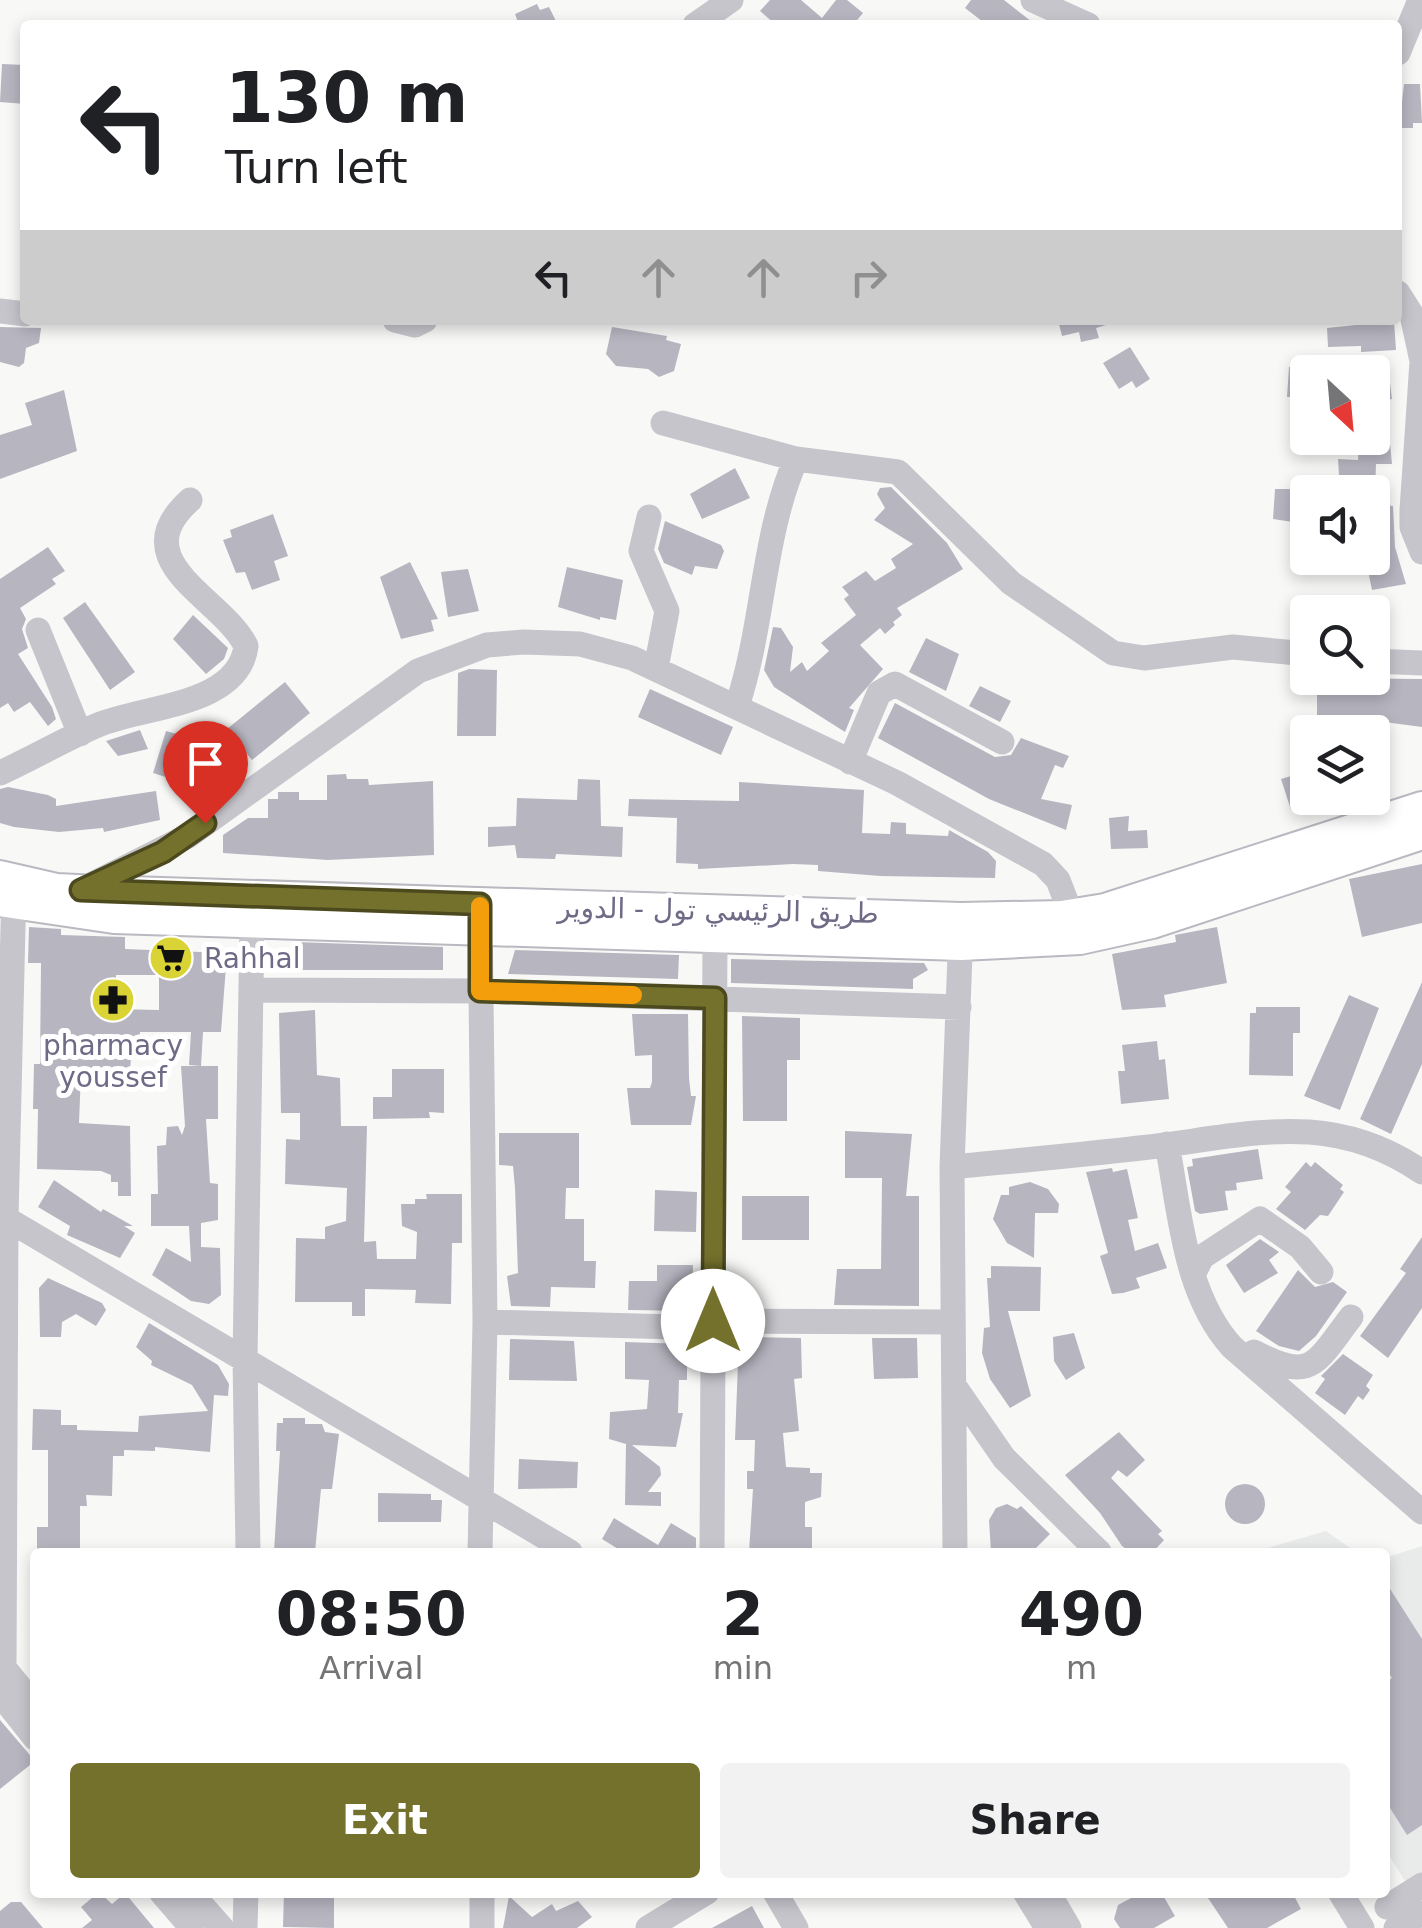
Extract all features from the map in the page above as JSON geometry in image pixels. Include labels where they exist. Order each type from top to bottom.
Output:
[{"type":"main road","name":"طريق الرئيسي تول - الدوير","points":[[7,891],[81,890],[480,916],[715,937],[961,932],[1071,914],[1198,881],[1422,807]]},
{"type":"main road","name":"طريق الرئيسي تول - الدوير","points":[[7,891],[114,918],[252,923],[480,916],[1080,939],[1152,923],[1422,834]]},
{"type":"street","points":[[702,20],[731,0]]},
{"type":"street","points":[[1033,0],[1077,20]]},
{"type":"street","points":[[1402,44],[1420,0]]},
{"type":"street","points":[[1402,299],[1412,315],[1422,361],[1412,527],[1422,552]]},
{"type":"street","points":[[664,423],[796,460],[898,472],[1011,583],[1113,653],[1144,658],[1233,648],[1290,653]]},
{"type":"street","points":[[737,706],[756,642],[780,498],[796,460]]},
{"type":"street","points":[[0,774],[80,734],[137,712],[194,700],[241,666],[246,646],[239,631],[186,584],[169,556],[167,535],[172,520],[190,500]]},
{"type":"street","points":[[649,517],[641,551],[667,612],[656,668]]},
{"type":"street","points":[[38,630],[80,734]]},
{"type":"street","points":[[81,890],[163,852],[382,694],[450,655],[487,645],[554,642],[604,650],[656,668],[926,797],[1044,864],[1058,880],[1071,914]]},
{"type":"street","points":[[1390,661],[1422,663]]},
{"type":"street","points":[[850,762],[879,693],[895,684],[1002,742]]},
{"type":"street","points":[[7,891],[1,1668],[30,1700]]},
{"type":"street","points":[[480,916],[485,1322],[480,1548]]},
{"type":"street","points":[[248,1548],[245,1360],[252,923]]},
{"type":"street","points":[[955,1548],[952,1167],[961,932]]},
{"type":"street","points":[[712,1548],[715,937]]},
{"type":"street","points":[[251,990],[480,991],[959,1008]]},
{"type":"street","points":[[952,1167],[1167,1144],[1241,1132],[1307,1130],[1358,1141],[1422,1172]]},
{"type":"street","points":[[1167,1144],[1193,1275],[1211,1320],[1232,1346],[1422,1512]]},
{"type":"street","points":[[3,1216],[563,1548]]},
{"type":"street","points":[[1193,1275],[1202,1256],[1260,1219],[1300,1247],[1320,1272]]},
{"type":"street","points":[[1232,1346],[1299,1370],[1312,1364],[1351,1317]]},
{"type":"street","points":[[485,1322],[953,1322]]},
{"type":"street","points":[[953,1384],[1004,1458],[1094,1548]]},
{"type":"street","points":[[0,1694],[30,1732]]},
{"type":"street","points":[[1390,1913],[1422,1885]]},
{"type":"street","points":[[166,1898],[192,1928]]},
{"type":"street","points":[[195,1898],[222,1928]]},
{"type":"street","points":[[244,1928],[246,1898]]},
{"type":"street","points":[[482,1898],[482,1928]]},
{"type":"street","points":[[648,1928],[697,1898]]},
{"type":"street","points":[[778,1898],[796,1928]]},
{"type":"street","points":[[1028,1898],[1046,1928]]},
{"type":"street","points":[[1052,1898],[1069,1928]]},
{"type":"street","points":[[1344,1898],[1362,1928]]},
{"type":"street","points":[[1390,1913],[1422,1913]]},
{"type":"shaded area","points":[[1326,1531],[1350,1548],[1268,1548]]},
{"type":"shaded area","points":[[1422,1546],[1422,1893],[1415,1897],[1390,1857],[1390,1556]]},
{"type":"building","points":[[770,0],[801,0],[822,18],[836,0],[847,0],[863,13],[857,20],[770,20],[760,11]]},
{"type":"building","points":[[971,0],[1004,0],[1030,20],[981,20],[965,8]]},
{"type":"building","points":[[537,4],[540,10],[549,7],[556,20],[517,20],[515,14]]},
{"type":"building","points":[[2,64],[20,65],[20,104],[0,102]]},
{"type":"building","points":[[1404,84],[1420,84],[1422,123],[1402,128]]},
{"type":"building","points":[[1059,325],[1106,325],[1096,328],[1099,338],[1081,342],[1079,332],[1062,336]]},
{"type":"building","points":[[1394,325],[1396,350],[1361,352],[1361,346],[1328,347],[1327,328]]},
{"type":"building","points":[[0,327],[41,328],[39,343],[26,348],[24,363],[19,367],[0,362]]},
{"type":"building","points":[[612,327],[667,336],[666,340],[681,344],[674,371],[659,377],[648,369],[616,366],[606,354]]},
{"type":"building","points":[[1130,347],[1150,379],[1136,388],[1132,381],[1119,389],[1103,363]]},
{"type":"building","points":[[64,390],[77,451],[0,479],[0,435],[32,425],[25,403]]},
{"type":"building","points":[[1390,443],[1392,464],[1376,464],[1376,475],[1339,475],[1338,459],[1358,460],[1358,455],[1390,455]]},
{"type":"building","points":[[735,468],[750,498],[702,519],[690,494]]},
{"type":"building","points":[[891,487],[947,543],[963,569],[897,608],[902,615],[893,622],[895,625],[885,634],[880,628],[860,645],[883,669],[849,708],[854,710],[845,732],[774,687],[764,670],[773,627],[781,628],[793,647],[790,672],[802,662],[807,671],[829,651],[821,643],[856,615],[844,599],[849,595],[842,587],[866,571],[875,581],[896,568],[891,559],[913,544],[874,520],[885,508],[877,494],[880,488]]},
{"type":"building","points":[[1275,489],[1290,489],[1290,522],[1273,519]]},
{"type":"building","points":[[1390,506],[1393,506],[1395,547],[1406,584],[1372,590],[1369,575],[1390,575]]},
{"type":"building","points":[[273,514],[288,556],[274,561],[280,580],[252,590],[245,572],[236,573],[223,540],[232,537],[230,530]]},
{"type":"building","points":[[665,521],[721,545],[724,551],[717,569],[695,566],[692,575],[664,563],[658,549]]},
{"type":"building","points":[[48,547],[65,571],[52,579],[56,584],[20,608],[26,619],[22,629],[28,648],[18,654],[52,707],[56,719],[48,726],[30,702],[14,712],[8,703],[0,708],[0,579]]},
{"type":"building","points":[[410,562],[438,619],[431,620],[434,631],[401,639],[380,577]]},
{"type":"building","points":[[567,567],[623,580],[616,620],[600,620],[558,607]]},
{"type":"building","points":[[468,569],[479,611],[448,617],[441,572]]},
{"type":"building","points":[[85,602],[135,672],[110,690],[63,618]]},
{"type":"building","points":[[193,615],[228,648],[224,659],[206,674],[173,639]]},
{"type":"building","points":[[926,638],[959,654],[946,691],[909,672]]},
{"type":"building","points":[[469,669],[497,670],[496,736],[457,736],[458,673]]},
{"type":"building","points":[[1390,679],[1422,679],[1422,727],[1390,723],[1390,715],[1317,715],[1317,695],[1390,695]]},
{"type":"building","points":[[285,682],[310,713],[252,760],[227,729]]},
{"type":"building","points":[[980,686],[1011,701],[1000,722],[969,706]]},
{"type":"building","points":[[650,689],[733,727],[721,755],[638,717]]},
{"type":"building","points":[[895,703],[995,757],[1011,755],[1021,738],[1069,756],[1063,768],[1055,765],[1041,799],[1072,805],[1066,830],[989,799],[878,738]]},
{"type":"building","points":[[140,730],[148,749],[118,756],[106,741]]},
{"type":"building","points":[[166,731],[227,748],[213,792],[153,773]]},
{"type":"building","points":[[346,774],[347,779],[368,779],[369,785],[433,781],[434,855],[328,860],[223,853],[223,835],[248,818],[268,818],[268,799],[278,799],[278,792],[299,792],[299,800],[327,800],[327,775]]},
{"type":"building","points":[[1290,776],[1290,807],[1281,779]]},
{"type":"building","points":[[578,779],[600,780],[601,826],[623,827],[622,857],[556,854],[555,859],[517,858],[515,845],[488,847],[488,827],[516,826],[517,798],[577,800]]},
{"type":"building","points":[[739,782],[864,790],[862,833],[890,834],[891,822],[906,823],[906,834],[948,836],[949,830],[988,852],[996,861],[995,878],[880,876],[818,871],[818,865],[793,864],[698,869],[698,864],[676,863],[677,818],[628,816],[629,799],[739,801]]},
{"type":"building","points":[[0,789],[48,795],[56,799],[56,806],[156,791],[160,820],[104,832],[103,828],[59,832],[14,827],[0,823]]},
{"type":"building","points":[[1129,816],[1128,831],[1147,830],[1148,848],[1111,849],[1109,818]]},
{"type":"building","points":[[1422,864],[1422,923],[1362,937],[1349,879]]},
{"type":"building","points":[[29,927],[61,929],[61,935],[125,937],[125,949],[227,953],[221,1032],[203,1032],[201,1066],[189,1065],[191,1032],[140,1032],[140,1038],[132,1038],[130,1073],[81,1073],[79,1123],[130,1126],[131,1196],[118,1196],[118,1182],[111,1182],[111,1175],[101,1171],[37,1169],[38,1109],[33,1109],[34,1064],[40,1064],[41,963],[28,963]],"holes":[[[116,975],[159,975],[159,1010],[116,1009]]]},
{"type":"building","points":[[1217,927],[1227,983],[1164,995],[1166,1007],[1122,1010],[1112,954],[1176,942],[1175,935]]},
{"type":"building","points":[[294,942],[443,947],[443,970],[294,970]]},
{"type":"building","points":[[515,950],[679,955],[678,979],[508,974]]},
{"type":"building","points":[[731,959],[924,963],[928,970],[913,979],[913,989],[731,983]]},
{"type":"building","points":[[1422,982],[1422,1064],[1391,1134],[1360,1119]]},
{"type":"building","points":[[1349,995],[1379,1008],[1340,1110],[1304,1096]]},
{"type":"building","points":[[1256,1007],[1300,1007],[1300,1033],[1293,1033],[1293,1076],[1249,1075],[1250,1013],[1256,1013]]},
{"type":"building","points":[[315,1010],[317,1075],[340,1078],[341,1126],[367,1126],[364,1242],[376,1241],[377,1259],[416,1259],[417,1232],[402,1226],[401,1204],[415,1204],[415,1199],[427,1199],[426,1194],[462,1194],[462,1243],[452,1243],[451,1304],[415,1303],[416,1290],[365,1289],[365,1316],[352,1316],[352,1302],[295,1302],[296,1238],[325,1239],[325,1227],[346,1221],[347,1188],[285,1184],[286,1139],[300,1140],[300,1113],[281,1113],[279,1013]]},
{"type":"building","points":[[632,1014],[688,1014],[689,1078],[691,1096],[696,1096],[691,1125],[631,1125],[627,1088],[650,1088],[652,1082],[652,1055],[635,1056]]},
{"type":"building","points":[[742,1016],[800,1018],[800,1060],[787,1060],[787,1121],[743,1121]]},
{"type":"building","points":[[1157,1041],[1159,1060],[1165,1059],[1169,1099],[1121,1104],[1118,1071],[1125,1071],[1122,1045]]},
{"type":"building","points":[[181,1066],[218,1066],[218,1119],[206,1119],[210,1183],[218,1184],[218,1220],[201,1223],[201,1247],[220,1248],[221,1295],[209,1304],[191,1301],[152,1275],[166,1248],[191,1262],[189,1226],[151,1226],[151,1194],[158,1194],[157,1146],[166,1145],[167,1127],[178,1126],[182,1135],[185,1126]]},
{"type":"building","points":[[392,1069],[444,1069],[444,1113],[429,1112],[430,1118],[373,1119],[373,1097],[392,1097]]},
{"type":"building","points":[[845,1131],[912,1134],[906,1196],[919,1196],[919,1306],[834,1305],[837,1269],[881,1269],[882,1178],[845,1178]]},
{"type":"building","points":[[499,1133],[579,1133],[579,1188],[566,1188],[565,1219],[584,1219],[584,1261],[596,1261],[595,1288],[551,1287],[550,1307],[511,1306],[507,1276],[518,1273],[515,1188],[513,1166],[499,1165]]},
{"type":"building","points":[[1258,1149],[1263,1179],[1236,1183],[1237,1190],[1225,1191],[1228,1210],[1200,1214],[1195,1211],[1187,1167],[1193,1166],[1192,1159]]},
{"type":"building","points":[[1306,1162],[1311,1167],[1315,1162],[1343,1185],[1340,1189],[1344,1192],[1328,1216],[1320,1215],[1305,1230],[1276,1209],[1291,1192],[1285,1187]]},
{"type":"building","points":[[1112,1168],[1113,1172],[1127,1169],[1138,1218],[1128,1220],[1135,1251],[1158,1243],[1167,1268],[1136,1278],[1140,1288],[1112,1294],[1100,1256],[1108,1253],[1086,1172]]},
{"type":"building","points":[[54,1180],[101,1212],[103,1209],[133,1226],[124,1226],[135,1233],[120,1258],[67,1235],[70,1226],[38,1207]]},
{"type":"building","points":[[1030,1182],[1048,1189],[1059,1204],[1058,1213],[1035,1213],[1034,1258],[1007,1243],[993,1219],[1001,1195],[1009,1195],[1009,1187]]},
{"type":"building","points":[[655,1190],[697,1192],[696,1232],[654,1231]]},
{"type":"building","points":[[742,1196],[809,1196],[809,1240],[742,1240]]},
{"type":"building","points":[[1422,1237],[1422,1308],[1388,1358],[1360,1336],[1406,1273],[1400,1269]]},
{"type":"building","points":[[1260,1239],[1279,1252],[1269,1260],[1278,1273],[1244,1293],[1226,1265]]},
{"type":"building","points":[[657,1265],[693,1265],[692,1311],[628,1310],[629,1281],[657,1281]]},
{"type":"building","points":[[991,1266],[1041,1267],[1040,1311],[1008,1311],[1031,1396],[1010,1408],[990,1379],[982,1353],[984,1328],[990,1327],[987,1278],[991,1278]]},
{"type":"building","points":[[1298,1270],[1315,1287],[1333,1282],[1347,1292],[1316,1336],[1299,1351],[1279,1346],[1256,1331]]},
{"type":"building","points":[[48,1278],[102,1303],[106,1310],[96,1326],[76,1314],[62,1322],[61,1337],[40,1337],[39,1288]]},
{"type":"building","points":[[149,1323],[218,1365],[229,1384],[228,1396],[214,1395],[210,1452],[155,1447],[155,1451],[124,1450],[124,1456],[113,1456],[112,1496],[86,1495],[87,1506],[80,1506],[80,1548],[37,1548],[37,1527],[48,1527],[48,1450],[32,1450],[33,1409],[61,1410],[61,1425],[77,1425],[77,1430],[138,1432],[139,1416],[208,1411],[192,1385],[151,1365],[152,1361],[136,1347]]},
{"type":"building","points":[[1074,1333],[1085,1368],[1066,1380],[1054,1361],[1053,1337]]},
{"type":"building","points":[[739,1337],[801,1338],[802,1378],[794,1379],[799,1431],[783,1433],[786,1467],[822,1473],[821,1497],[805,1502],[805,1527],[812,1527],[812,1548],[749,1548],[753,1489],[747,1489],[747,1471],[754,1471],[755,1440],[735,1440]]},
{"type":"building","points":[[872,1338],[917,1338],[918,1378],[874,1379]]},
{"type":"building","points":[[510,1339],[574,1341],[577,1381],[509,1380]]},
{"type":"building","points":[[625,1342],[687,1344],[687,1380],[679,1380],[678,1413],[683,1413],[676,1447],[632,1445],[660,1467],[661,1475],[648,1492],[661,1492],[661,1506],[625,1505],[626,1444],[609,1439],[610,1412],[647,1409],[649,1380],[625,1379]]},
{"type":"building","points":[[1343,1354],[1373,1375],[1363,1400],[1358,1396],[1345,1415],[1315,1393],[1325,1379],[1321,1376]]},
{"type":"building","points":[[283,1418],[305,1418],[305,1424],[322,1424],[325,1432],[339,1434],[332,1489],[321,1489],[315,1548],[274,1548],[280,1451],[276,1451],[277,1423],[283,1423]]},
{"type":"building","points":[[1119,1432],[1145,1460],[1127,1477],[1118,1470],[1111,1478],[1162,1531],[1158,1534],[1164,1540],[1157,1548],[1125,1548],[1065,1475]]},
{"type":"building","points":[[519,1459],[578,1462],[577,1488],[518,1489]]},
{"type":"building","points":[[1245,1484],[1259,1490],[1265,1504],[1259,1518],[1245,1524],[1231,1518],[1225,1504],[1231,1490]]},
{"type":"building","points":[[378,1493],[431,1494],[431,1500],[442,1500],[441,1522],[378,1522]]},
{"type":"building","points":[[1007,1504],[1017,1509],[1021,1506],[1050,1534],[1036,1548],[991,1548],[989,1520],[996,1508]]},
{"type":"building","points":[[614,1518],[658,1545],[671,1523],[696,1538],[696,1547],[617,1548],[602,1539]]},
{"type":"building","points":[[1390,1589],[1422,1639],[1422,1825],[1407,1835],[1390,1808]]},
{"type":"building","points":[[0,1720],[30,1755],[30,1765],[0,1789]]},
{"type":"building","points":[[92,1898],[106,1898],[112,1904],[119,1898],[129,1898],[154,1928],[82,1928],[92,1920],[81,1907]]},
{"type":"building","points":[[284,1898],[334,1898],[334,1928],[283,1927]]},
{"type":"building","points":[[509,1898],[532,1917],[552,1904],[556,1911],[578,1901],[592,1917],[577,1928],[503,1928]]},
{"type":"building","points":[[1131,1898],[1164,1898],[1175,1916],[1154,1928],[1120,1928],[1114,1919],[1118,1905]]},
{"type":"building","points":[[1208,1898],[1295,1898],[1301,1909],[1267,1928],[1228,1928]]},
{"type":"building","points":[[11,1902],[21,1902],[43,1928],[0,1928],[0,1911]]},
{"type":"building","points":[[752,1906],[764,1928],[712,1928]]},
{"type":"slow traffic","points":[[480,906],[480,991],[633,995]]},
{"type":"place","name":"Rahhal","points":[[171,958]]},
{"type":"place","name":"pharmacy youssef","points":[[113,1000]]},
{"type":"route","points":[[205,823],[163,852],[81,890],[480,904],[480,991],[715,998],[713,1321]]}]
